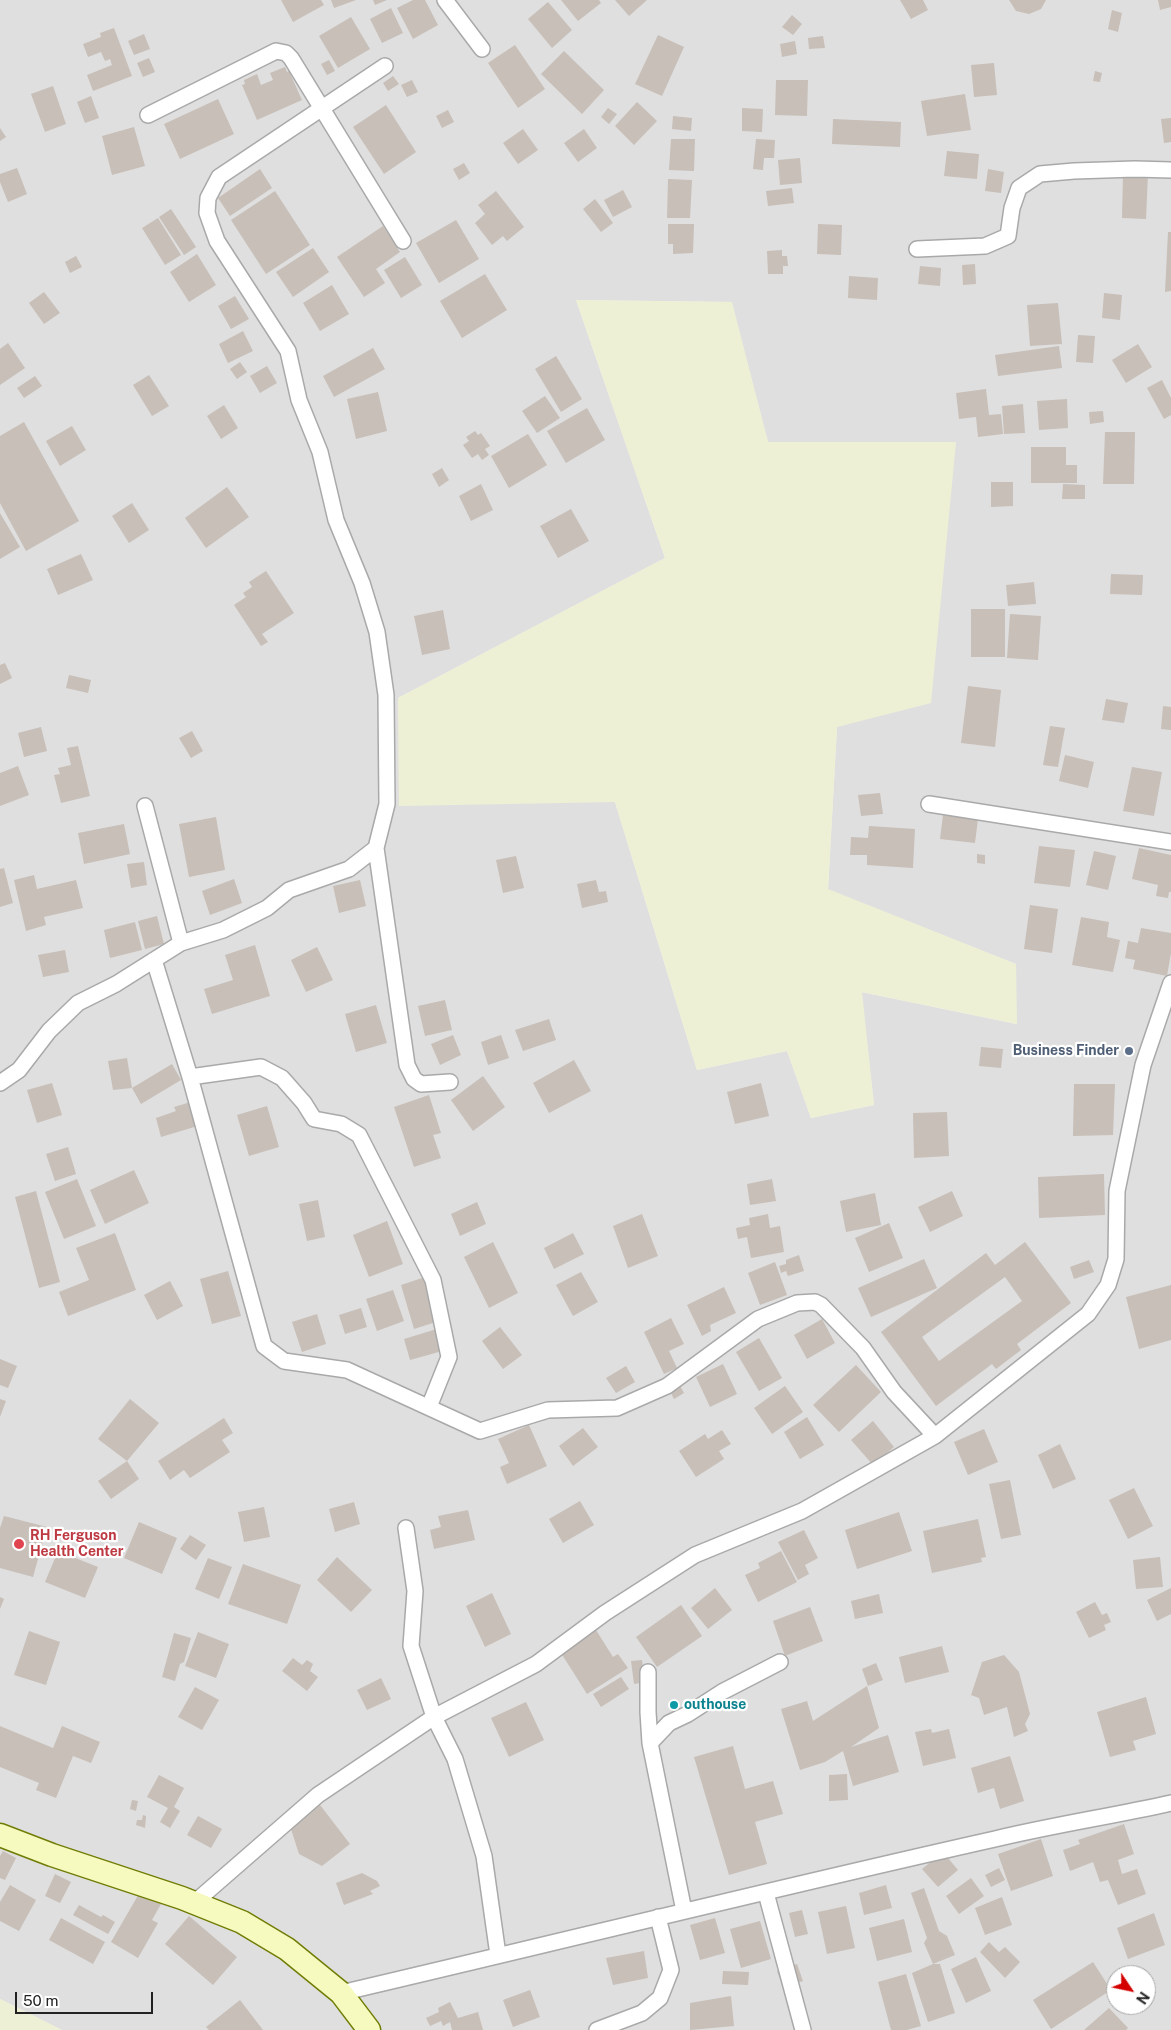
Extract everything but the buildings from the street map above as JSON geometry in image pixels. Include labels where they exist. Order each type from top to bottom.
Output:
[{"type":"main road","points":[[0,1835],[52,1855],[194,1903],[242,1922],[287,1949],[341,1993],[369,2030]]},
{"type":"street","points":[[445,0],[482,49]]},
{"type":"street","points":[[148,115],[276,51],[286,53],[291,58],[403,241]]},
{"type":"street","points":[[385,66],[218,176],[208,198],[207,212],[217,241],[288,350],[299,400],[320,452],[336,520],[362,584],[377,632],[386,695],[387,804],[376,848],[407,1064],[414,1079],[421,1084],[450,1082]]},
{"type":"street","points":[[917,249],[985,246],[1008,236],[1012,208],[1019,188],[1040,174],[1074,170],[1171,170]]},
{"type":"street","points":[[929,804],[1171,842]]},
{"type":"street","points":[[145,806],[181,943]]},
{"type":"street","points":[[0,1083],[19,1070],[49,1031],[78,1003],[116,984],[181,943],[223,930],[267,908],[289,890],[349,869],[376,848]]},
{"type":"street","points":[[154,960],[190,1077],[264,1346],[284,1361],[347,1370],[480,1431],[548,1410],[617,1408],[667,1386],[758,1319],[797,1303],[815,1302],[821,1305],[863,1348],[894,1392],[935,1436]]},
{"type":"street","points":[[194,1903],[318,1795],[434,1717],[536,1664],[605,1613],[695,1555],[802,1510],[935,1436],[1088,1314],[1108,1285],[1116,1259],[1116,1191],[1143,1066],[1171,983]]},
{"type":"street","points":[[190,1077],[260,1067],[282,1078],[304,1103],[314,1119],[341,1124],[359,1135],[433,1280],[449,1357],[429,1408]]},
{"type":"street","points":[[406,1528],[414,1591],[411,1646],[434,1717],[455,1759],[484,1856],[498,1955]]},
{"type":"street","points":[[650,1743],[669,1723],[688,1714],[722,1692],[780,1662]]},
{"type":"street","points":[[648,1672],[650,1743],[684,1911]]},
{"type":"street","points":[[341,1993],[997,1838],[1106,1818],[1171,1803]]},
{"type":"street","points":[[766,1893],[804,2030]]},
{"type":"street","points":[[597,2030],[642,2013],[660,1998],[671,1970],[658,1917]]},
{"type":"shaded area","points":[[0,0],[1171,0],[1171,2030],[62,2030],[0,1999]],"holes":[[[576,300],[731,302],[768,442],[956,443],[837,727],[828,890],[1016,964],[1016,1024],[861,992],[874,1105],[811,1118],[787,1051],[697,1070],[615,802],[398,698],[665,558]]]},
{"type":"green space","points":[[576,300],[732,302],[768,442],[956,442],[931,703],[837,727],[828,889],[1016,964],[1017,1024],[862,992],[874,1105],[811,1118],[787,1051],[697,1070],[615,802],[399,806],[398,698],[665,558]]},
{"type":"green space","points":[[0,1999],[62,2030],[0,2030]]},
{"type":"place","name":"Business Finder","points":[[1129,1051]]},
{"type":"place","name":"RH Ferguson Health Center","points":[[19,1544]]},
{"type":"place","name":"outhouse","points":[[674,1705]]}]
